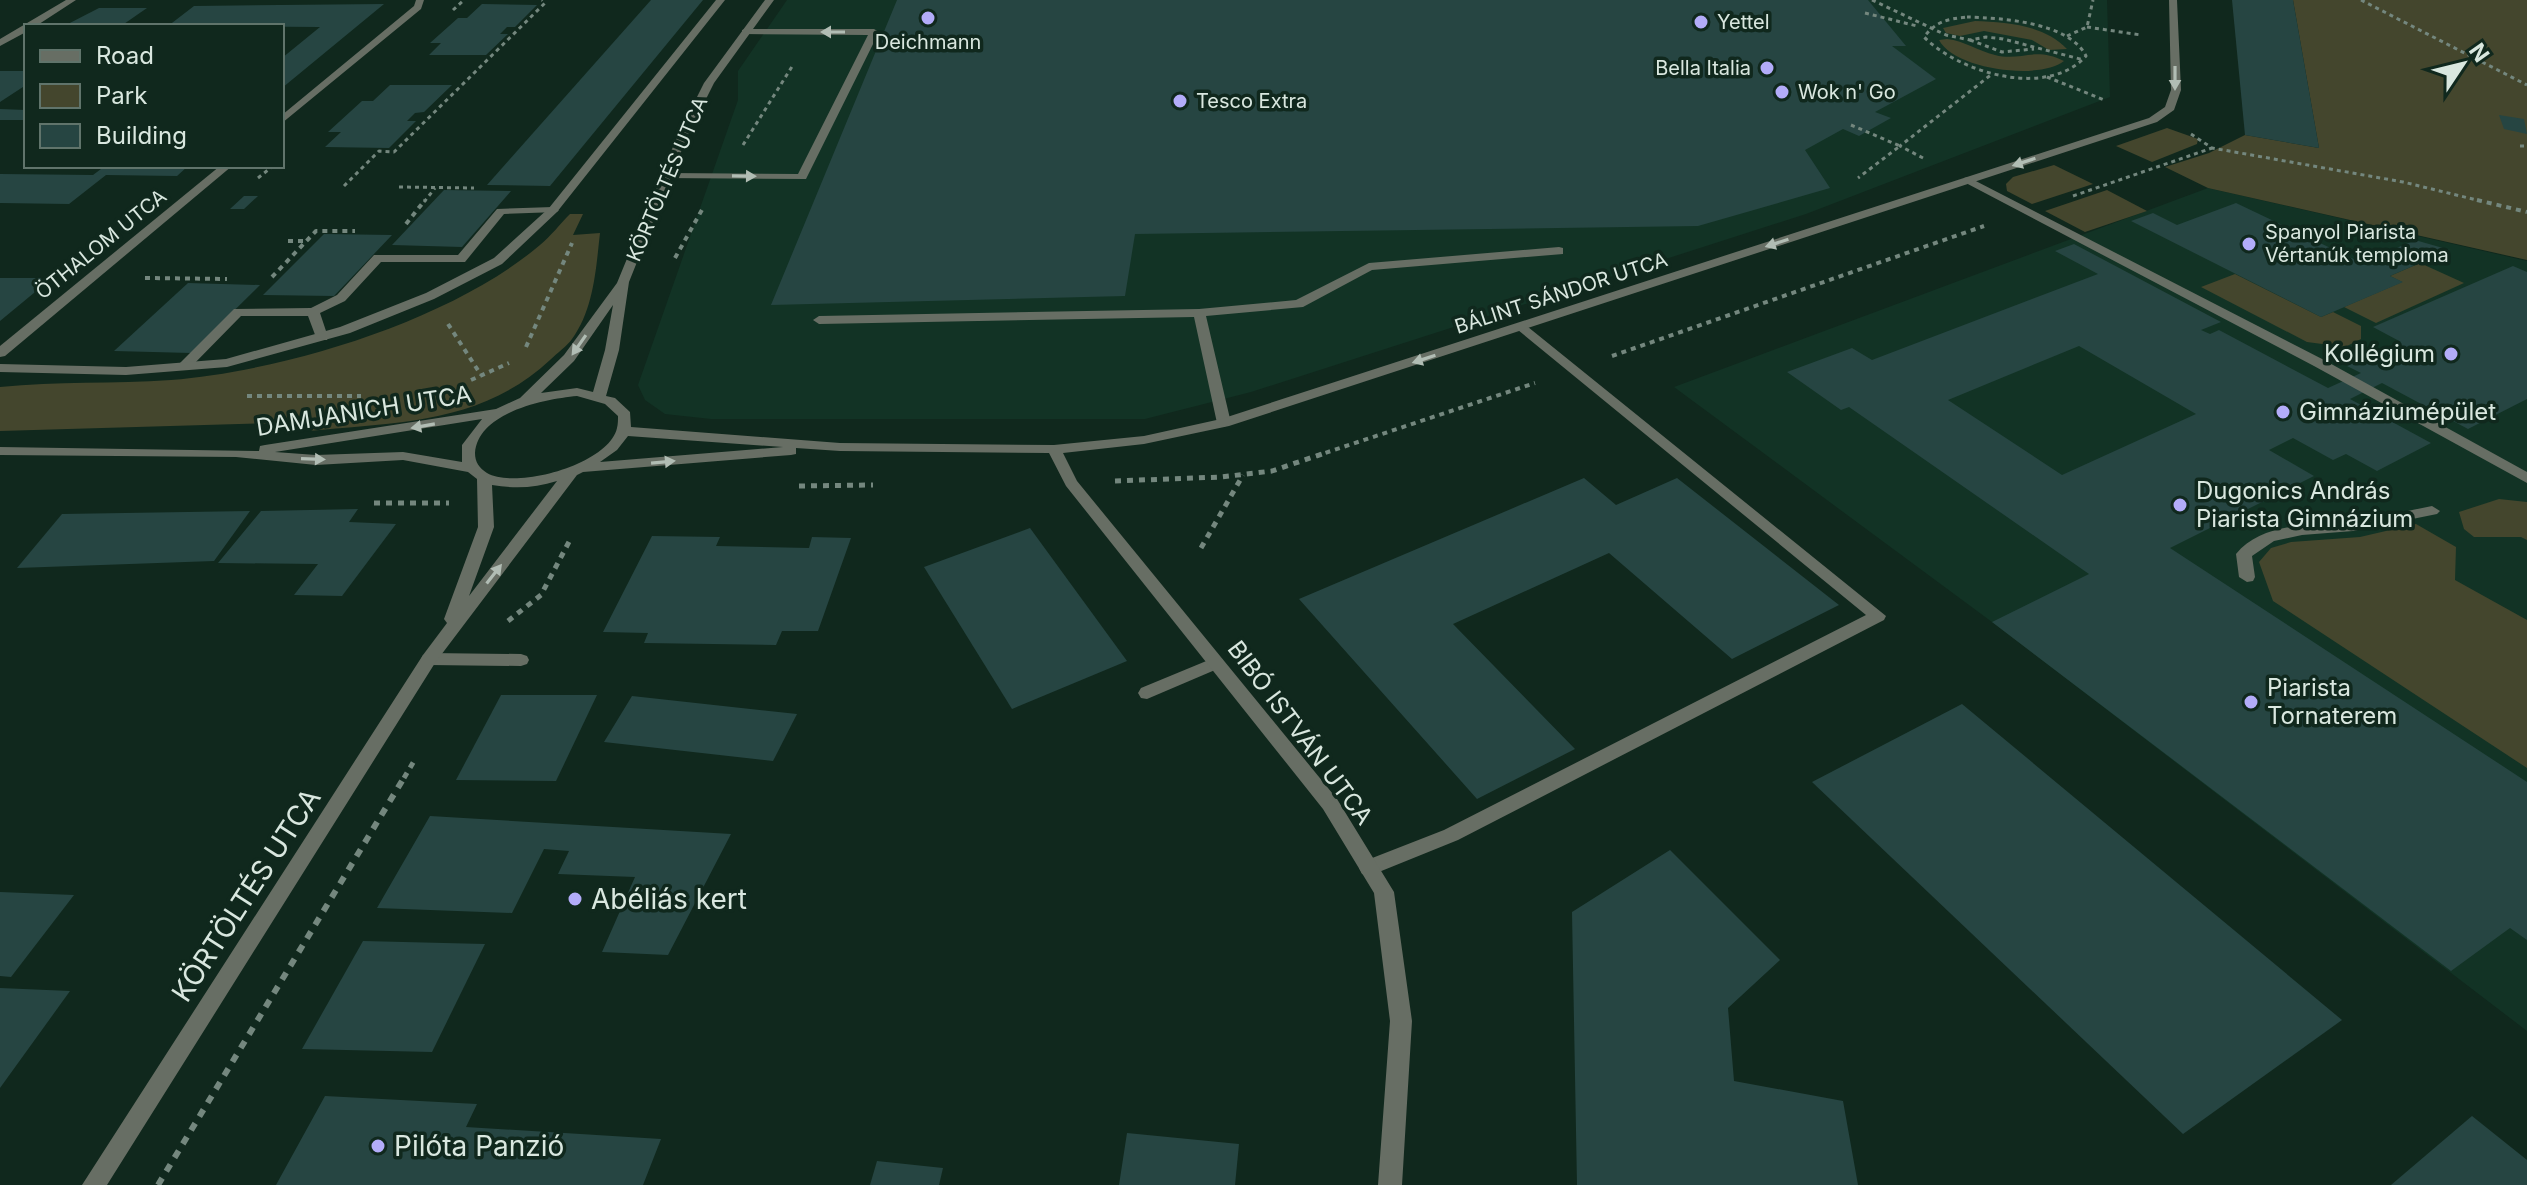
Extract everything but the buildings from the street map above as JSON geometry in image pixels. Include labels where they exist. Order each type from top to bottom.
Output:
[{"type":"street","points":[[33,24],[72,0]]},
{"type":"street","points":[[284,118],[418,7],[420,0]]},
{"type":"street","points":[[0,368],[126,371],[227,363],[322,337],[430,296],[498,261],[553,210],[721,0]]},
{"type":"street","name":"KÖRTÖLTÉS UTCA","points":[[599,396],[612,350],[623,282],[666,176],[709,83],[770,0]]},
{"type":"street","points":[[2153,120],[2170,108],[2176,90],[2173,0]]},
{"type":"street","points":[[0,43],[24,29]]},
{"type":"street","points":[[666,176],[802,177],[874,32],[745,32]]},
{"type":"street","name":"BÁLINT SÁNDOR UTCA","points":[[624,431],[840,447],[1054,449],[1144,440],[1224,423],[2153,120]]},
{"type":"street","name":"ÖTHALOM UTCA","points":[[0,353],[225,168]]},
{"type":"street","points":[[1968,180],[2346,377],[2527,478]]},
{"type":"street","points":[[461,259],[501,211],[553,210]]},
{"type":"street","points":[[819,320],[1199,313],[1299,304],[1369,267],[1559,251]]},
{"type":"street","points":[[183,367],[238,312],[313,312],[341,298],[378,258],[461,259]]},
{"type":"street","points":[[461,259],[472,274]]},
{"type":"street","name":"KÖRTÖLTÉS UTCA","points":[[525,401],[569,358],[623,282]]},
{"type":"street","points":[[313,312],[322,337]]},
{"type":"street","points":[[1199,313],[1224,423]]},
{"type":"street","points":[[1369,868],[1451,835],[1878,616],[1523,327]]},
{"type":"street","points":[[500,412],[551,394],[577,392],[599,396],[621,409],[625,420],[624,431],[611,450],[578,471]]},
{"type":"street","name":"KÖRTÖLTÉS UTCA","points":[[445,635],[486,527],[478,474],[466,455],[469,440],[481,425],[500,412]]},
{"type":"street","name":"DAMJANICH UTCA","points":[[236,453],[500,412]]},
{"type":"street","name":"BÁLINT SÁNDOR UTCA","points":[[578,471],[840,447]]},
{"type":"street","name":"BIBÓ ISTVÁN UTCA","points":[[1054,449],[1071,483],[1330,804],[1384,892],[1401,1021],[1390,1185]]},
{"type":"street","name":"DAMJANICH UTCA","points":[[0,451],[236,453],[316,460],[403,456],[478,474],[498,483],[532,484],[578,471]]},
{"type":"street","name":"KÖRTÖLTÉS UTCA","points":[[94,1185],[445,635],[578,471]]},
{"type":"street","points":[[2247,577],[2244,554],[2269,537],[2432,511]]},
{"type":"street","points":[[429,659],[521,660]]},
{"type":"street","points":[[1147,693],[1216,663]]},
{"type":"path","points":[[344,186],[379,151],[394,152],[545,3],[542,0]]},
{"type":"path","points":[[1872,0],[1926,28]]},
{"type":"path","points":[[2087,27],[2093,0]]},
{"type":"path","points":[[2361,0],[2527,85]]},
{"type":"path","points":[[1865,13],[1970,40],[2002,52],[2035,48]]},
{"type":"path","points":[[1952,16],[1998,16],[2035,23],[2067,36],[2081,46],[2086,56],[2082,66],[2069,73],[2047,77],[1993,73],[1944,57],[1930,47],[1924,37],[1926,28],[1952,16]]},
{"type":"path","points":[[2067,36],[2087,27],[2141,35]]},
{"type":"path","points":[[673,264],[685,236],[814,32]]},
{"type":"path","points":[[1970,40],[1986,37],[2003,39],[2084,60]]},
{"type":"path","points":[[1852,183],[1993,73]]},
{"type":"path","points":[[2153,120],[2202,139],[2212,148],[2403,182],[2527,212]]},
{"type":"path","points":[[1851,125],[1900,146]]},
{"type":"path","points":[[2520,146],[2527,146]]},
{"type":"path","points":[[399,187],[444,188]]},
{"type":"path","points":[[521,358],[586,210],[553,210]]},
{"type":"path","points":[[238,312],[316,231],[358,231]]},
{"type":"path","points":[[288,241],[307,241]]},
{"type":"path","points":[[144,278],[238,279]]},
{"type":"path","points":[[430,296],[481,375]]},
{"type":"path","points":[[1201,548],[1244,474]]},
{"type":"path","points":[[374,503],[457,503],[449,515]]},
{"type":"path","points":[[474,660],[500,626],[541,595],[577,528]]},
{"type":"path","points":[[158,1185],[418,754]]},
{"type":"shaded area","points":[[787,0],[2107,0],[2110,97],[1806,214],[1251,392],[1145,419],[711,419],[665,414],[645,400],[638,385],[738,100],[738,71]]},
{"type":"shaded area","name":"Dugonics András Piarista Gimnázium","points":[[2208,188],[2527,261],[2527,1031],[1992,622],[1674,387]]},
{"type":"green space","points":[[2293,0],[2527,0],[2527,260],[2208,188],[2165,167],[2209,153],[2245,135],[2319,148]]},
{"type":"green space","points":[[1975,21],[2012,24],[2036,30],[2067,49],[2049,50],[2032,40],[1984,31],[1960,36],[1946,33],[1943,28]]},
{"type":"green space","points":[[1947,39],[2004,57],[2036,54],[2064,61],[2036,70],[1997,69],[1961,58],[1939,40]]},
{"type":"green space","points":[[2167,128],[2198,139],[2197,144],[2152,162],[2116,146]]},
{"type":"green space","points":[[2054,165],[2093,184],[2032,204],[2007,191],[2006,184],[2013,177]]},
{"type":"green space","points":[[2107,190],[2147,211],[2085,232],[2045,211]]},
{"type":"green space","points":[[570,214],[583,214],[573,235],[600,233],[593,288],[585,315],[572,339],[550,360],[496,397],[437,416],[309,431],[310,422],[0,431],[0,387],[171,380],[216,375],[315,353],[415,318],[504,272],[544,241]]},
{"type":"green space","points":[[2420,263],[2464,283],[2376,323],[2344,307],[2402,282],[2390,276]]},
{"type":"green space","points":[[2235,274],[2321,317],[2333,312],[2361,326],[2361,339],[2345,347],[2307,342],[2201,287]]},
{"type":"green space","points":[[2499,499],[2527,502],[2527,540],[2521,537],[2474,537],[2464,529],[2459,512]]},
{"type":"green space","points":[[2416,524],[2456,547],[2455,580],[2527,620],[2527,768],[2273,601],[2259,562],[2271,548],[2291,542],[2360,537]]},
{"type":"place","name":"Deichmann","points":[[928,18]]},
{"type":"place","name":"Yettel","points":[[1701,22]]},
{"type":"place","name":"Bella Italia","points":[[1767,68]]},
{"type":"place","name":"Wok n' Go","points":[[1782,92]]},
{"type":"place","name":"Tesco Extra","points":[[1180,101]]},
{"type":"place","name":"Spanyol Piarista Vértanúk temploma","points":[[2249,244]]},
{"type":"place","name":"Kollégium","points":[[2451,354]]},
{"type":"place","name":"Gimnáziumépület","points":[[2283,412]]},
{"type":"place","name":"Dugonics András Piarista Gimnázium","points":[[2180,505]]},
{"type":"place","name":"Piarista Tornaterem","points":[[2251,702]]},
{"type":"place","name":"Abéliás kert","points":[[575,899]]},
{"type":"place","name":"Pilóta Panzió","points":[[378,1146]]}]
